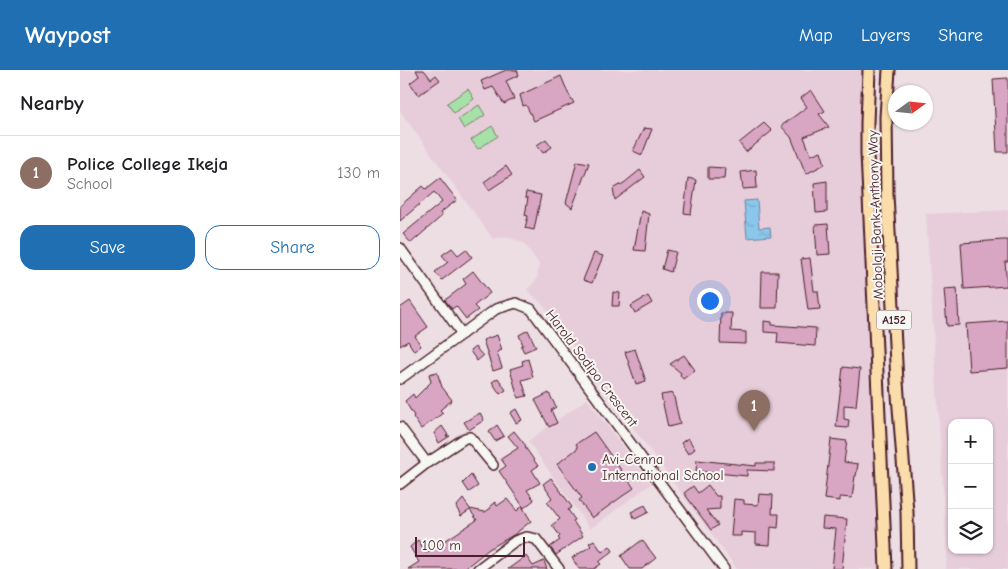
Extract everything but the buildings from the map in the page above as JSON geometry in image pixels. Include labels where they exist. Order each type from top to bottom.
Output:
[{"type":"main road","name":"Mobolaji Bank-Anthony Way","points":[[869,70],[866,123],[867,153],[886,569]]},
{"type":"main road","name":"Mobolaji Bank-Anthony Way","points":[[889,70],[886,117],[887,194],[908,569]]},
{"type":"main road","points":[[882,456],[886,472],[893,477],[899,472],[902,454]]},
{"type":"main road","points":[[883,501],[886,488],[891,483],[900,486],[905,498]]},
{"type":"street","points":[[400,248],[462,334]]},
{"type":"street","name":"Harold Sodipo Crescent","points":[[400,380],[496,309],[516,303],[531,309],[724,569]]},
{"type":"street","points":[[400,428],[427,463]]},
{"type":"street","points":[[400,484],[427,463],[465,438],[470,437],[493,465]]},
{"type":"street","points":[[478,569],[515,541],[526,536],[536,539],[560,569]]},
{"type":"shaded area","points":[[400,70],[862,70],[860,157],[878,569],[737,569],[543,305],[527,290],[537,279],[539,264],[524,243],[507,237],[493,239],[400,111]]},
{"type":"shaded area","points":[[1008,210],[1008,569],[946,569],[947,553],[926,214]]},
{"type":"shaded area","name":"Avi-Cenna International School","points":[[587,399],[651,484],[590,529],[528,441]]},
{"type":"green space","points":[[468,89],[474,99],[454,113],[447,103]]},
{"type":"green space","points":[[479,105],[485,115],[464,129],[458,119]]},
{"type":"green space","points":[[492,126],[498,136],[478,149],[471,140]]},
{"type":"water","points":[[757,200],[759,228],[770,227],[771,236],[747,238],[744,201]]},
{"type":"place","name":"Police College Ikeja","points":[[754,431]]},
{"type":"place","name":"Avi-Cenna International School","points":[[592,467]]}]
